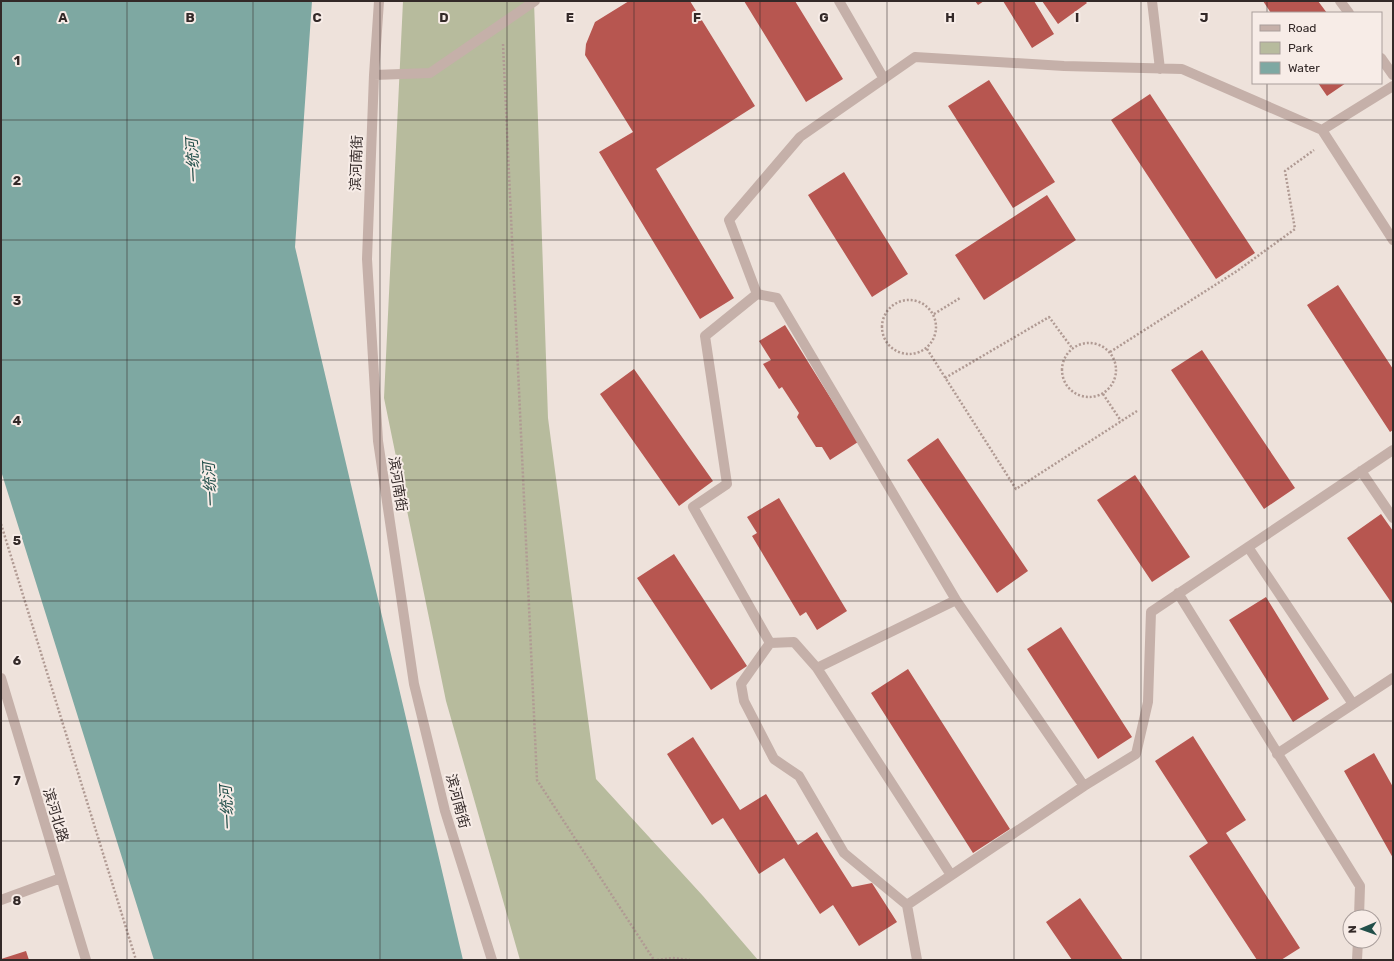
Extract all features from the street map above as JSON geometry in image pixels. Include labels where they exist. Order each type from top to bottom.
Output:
[{"type":"street","name":"滨河南街","points":[[379,1],[374,75],[367,259],[378,441],[414,684],[445,811],[492,960]]},
{"type":"street","points":[[374,75],[430,73],[535,1]]},
{"type":"street","points":[[839,1],[884,79]]},
{"type":"street","points":[[1152,1],[1160,69]]},
{"type":"street","points":[[1340,1],[1348,12]]},
{"type":"street","points":[[757,294],[730,220],[800,137],[915,58],[1064,66],[1182,69],[1322,130],[1393,240]]},
{"type":"street","points":[[1382,59],[1393,75]]},
{"type":"street","points":[[1322,130],[1393,86]]},
{"type":"street","points":[[757,294],[777,298],[956,600],[1084,786]]},
{"type":"street","points":[[757,294],[705,336],[727,484],[693,507],[770,643]]},
{"type":"street","points":[[906,905],[1084,786],[1136,754],[1148,702],[1151,612],[1393,450]]},
{"type":"street","points":[[1361,471],[1393,518]]},
{"type":"street","points":[[1248,547],[1353,704]]},
{"type":"street","points":[[1178,593],[1360,886],[1359,909]]},
{"type":"street","points":[[818,668],[956,600]]},
{"type":"street","points":[[770,643],[794,642],[818,668],[951,875]]},
{"type":"street","points":[[770,643],[741,684],[744,701],[774,759],[799,776],[844,853],[906,905],[917,960]]},
{"type":"street","name":"滨河北路","points":[[1,678],[86,960]]},
{"type":"street","points":[[1277,754],[1393,678]]},
{"type":"street","points":[[1,900],[61,878]]},
{"type":"street","points":[[1357,960],[1358,949]]},
{"type":"path","points":[[502,24],[537,780],[656,960],[672,958],[690,960]]},
{"type":"path","points":[[1110,352],[1237,271],[1295,229],[1284,170],[1328,141]]},
{"type":"path","points":[[934,314],[960,298]]},
{"type":"path","points":[[912,299],[925,304],[934,314],[937,326],[934,339],[926,349],[914,354],[900,353],[889,346],[883,334],[882,321],[888,309],[899,301],[912,299]]},
{"type":"path","points":[[945,378],[1049,317],[1072,348]]},
{"type":"path","points":[[1092,343],[1102,346],[1110,352],[1116,363],[1116,375],[1112,386],[1103,394],[1093,398],[1083,397],[1074,393],[1066,386],[1062,376],[1062,366],[1065,356],[1072,348],[1082,344],[1092,343]]},
{"type":"path","points":[[926,349],[1016,489],[1137,411]]},
{"type":"path","points":[[1103,394],[1121,421]]},
{"type":"path","points":[[1,524],[136,960]]},
{"type":"green space","points":[[403,1],[534,1],[548,418],[596,779],[703,896],[758,960],[520,960],[446,701],[384,398]]},
{"type":"water","name":"一统河","points":[[1,1],[312,1],[295,247],[463,960],[154,960],[1,471]]},
{"type":"building","points":[[629,1],[690,1],[755,106],[656,169],[734,298],[700,319],[599,152],[633,132],[585,55],[586,44],[595,22]]},
{"type":"building","points":[[744,1],[795,1],[843,79],[806,102]]},
{"type":"building","points":[[975,1],[984,1],[978,5]]},
{"type":"building","points":[[1003,1],[1034,1],[1054,34],[1032,48]]},
{"type":"building","points":[[1042,1],[1085,1],[1087,3],[1058,24]]},
{"type":"building","points":[[1263,1],[1318,1],[1326,12],[1270,12]]},
{"type":"building","points":[[989,80],[1055,182],[1013,208],[948,106]]},
{"type":"building","points":[[1319,84],[1345,84],[1327,96]]},
{"type":"building","points":[[1150,94],[1255,253],[1216,279],[1111,120]]},
{"type":"building","points":[[844,172],[908,274],[872,297],[808,195]]},
{"type":"building","points":[[1047,195],[1076,240],[984,300],[955,255]]},
{"type":"building","points":[[1338,285],[1393,369],[1393,430],[1390,432],[1307,305]]},
{"type":"building","points":[[785,325],[858,442],[830,460],[822,447],[816,447],[797,417],[799,413],[782,387],[779,389],[763,364],[771,360],[759,341]]},
{"type":"building","points":[[1202,350],[1295,488],[1264,509],[1171,370]]},
{"type":"building","points":[[634,369],[713,481],[679,506],[600,394]]},
{"type":"building","points":[[938,438],[1028,571],[997,593],[907,460]]},
{"type":"building","points":[[1135,475],[1190,557],[1152,582],[1097,500]]},
{"type":"building","points":[[779,498],[847,611],[817,630],[806,612],[800,616],[752,536],[757,533],[747,517]]},
{"type":"building","points":[[1381,514],[1393,531],[1393,605],[1347,538]]},
{"type":"building","points":[[674,554],[747,666],[711,690],[637,578]]},
{"type":"building","points":[[1266,597],[1329,699],[1293,722],[1229,620]]},
{"type":"building","points":[[1061,627],[1132,737],[1098,759],[1027,649]]},
{"type":"building","points":[[908,669],[1010,829],[973,853],[871,693]]},
{"type":"building","points":[[1193,736],[1246,820],[1226,833],[1300,948],[1281,960],[1257,960],[1189,856],[1208,843],[1155,761]]},
{"type":"building","points":[[693,737],[740,810],[766,794],[798,845],[817,832],[852,887],[872,883],[897,922],[859,946],[833,905],[820,914],[784,858],[759,874],[723,818],[712,825],[667,754]]},
{"type":"building","points":[[1374,753],[1393,787],[1393,858],[1344,771]]},
{"type":"building","points":[[1080,898],[1123,960],[1072,960],[1046,922]]},
{"type":"building","points":[[26,951],[29,960],[1,960],[1,959]]}]
